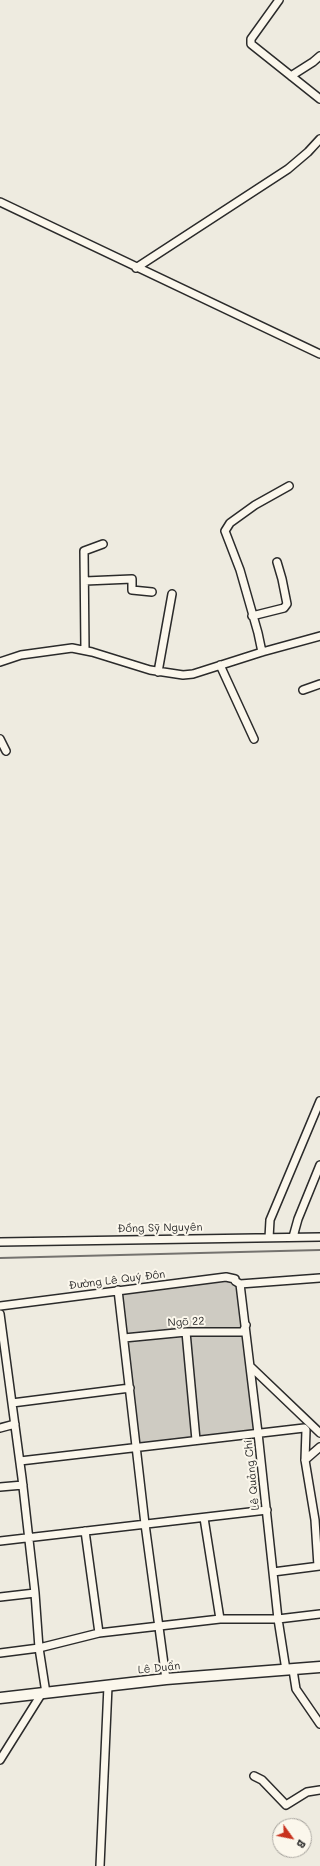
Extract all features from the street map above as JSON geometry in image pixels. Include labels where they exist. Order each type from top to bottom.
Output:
[{"type":"main road","name":"Lê Duẩn","points":[[0,1698],[166,1679],[320,1667]]},
{"type":"street","points":[[279,0],[250,42],[320,99]]},
{"type":"street","points":[[291,76],[320,56]]},
{"type":"street","points":[[136,268],[288,169],[320,139]]},
{"type":"street","points":[[0,202],[136,268],[320,354]]},
{"type":"street","points":[[262,652],[240,570],[226,536],[226,528],[255,505],[289,486]]},
{"type":"street","points":[[85,650],[84,551],[103,544]]},
{"type":"street","points":[[252,616],[284,608],[287,604],[277,562]]},
{"type":"street","points":[[85,581],[132,579],[132,590],[152,592]]},
{"type":"street","points":[[158,672],[172,594]]},
{"type":"street","points":[[0,662],[21,655],[72,648],[85,650],[158,672],[193,674],[262,652],[320,636]]},
{"type":"street","points":[[220,665],[254,739]]},
{"type":"street","points":[[303,690],[320,684]]},
{"type":"street","points":[[0,739],[6,752]]},
{"type":"street","points":[[269,1238],[270,1220],[320,1101]]},
{"type":"street","points":[[293,1237],[298,1219],[320,1166]]},
{"type":"street","name":"Đồng Sỹ Nguyên","points":[[0,1242],[320,1237]]},
{"type":"street","name":"Đường Lê Quý Đôn","points":[[0,1306],[226,1277],[235,1279],[238,1283],[320,1278]]},
{"type":"street","name":"Lê Quảng Chí","points":[[238,1283],[246,1325],[278,1619],[289,1670],[296,1689],[320,1724]]},
{"type":"street","points":[[118,1290],[166,1679]]},
{"type":"street","points":[[0,1314],[23,1485],[35,1592],[38,1648],[44,1693],[0,1760]]},
{"type":"street","name":"Ngõ 22","points":[[124,1338],[186,1332],[242,1332],[246,1325]]},
{"type":"street","points":[[186,1332],[196,1440]]},
{"type":"street","points":[[251,1367],[320,1433]]},
{"type":"street","points":[[12,1403],[130,1388]]},
{"type":"street","points":[[0,1428],[15,1424]]},
{"type":"street","points":[[20,1461],[258,1432],[304,1428],[306,1430],[305,1460],[317,1520],[319,1566],[273,1572]]},
{"type":"street","points":[[305,1460],[320,1446]]},
{"type":"street","points":[[0,1487],[23,1485]]},
{"type":"street","points":[[0,1541],[266,1510]]},
{"type":"street","points":[[204,1518],[220,1619]]},
{"type":"street","points":[[85,1531],[99,1633]]},
{"type":"street","points":[[0,1597],[35,1592]]},
{"type":"street","points":[[0,1653],[38,1648],[99,1633],[220,1619],[278,1619],[320,1614]]},
{"type":"street","points":[[100,1866],[108,1686]]},
{"type":"street","points":[[254,1776],[262,1780],[286,1805],[307,1792],[320,1790]]},
{"type":"shaded area","points":[[235,1281],[258,1430],[137,1444],[122,1293]]},
{"type":"waterway","points":[[0,1258],[320,1250]]}]
